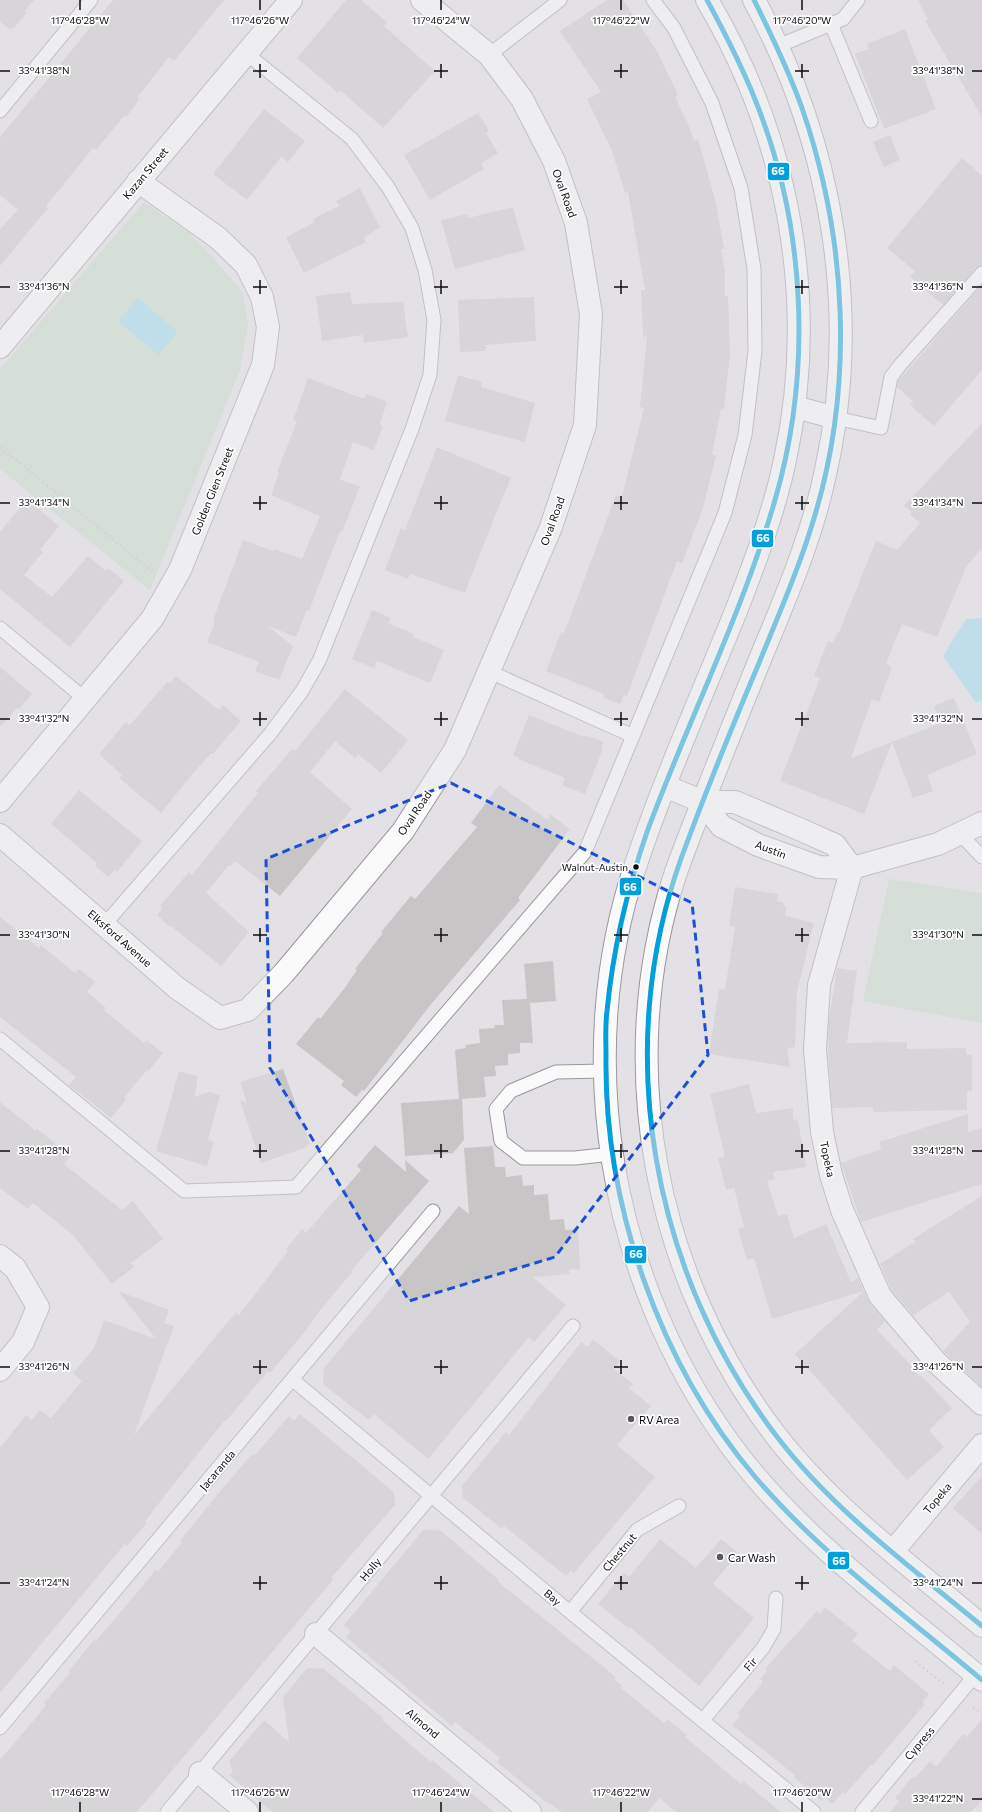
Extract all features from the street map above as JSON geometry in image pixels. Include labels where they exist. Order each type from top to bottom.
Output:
[{"type":"street","name":"Kazan Street","points":[[0,346],[291,0]]},
{"type":"street","name":"Oval Road","points":[[248,1010],[284,973],[402,831],[455,750],[551,528],[585,425],[591,314],[576,223],[554,161],[522,99],[489,56],[422,0]]},
{"type":"street","points":[[707,0],[733,47],[754,94],[771,142],[784,192],[795,250],[799,299],[800,348],[795,407],[783,471],[766,531],[665,786],[637,861],[618,930],[607,1007],[605,1071],[612,1154],[626,1224],[650,1298],[664,1332],[682,1368],[727,1440],[750,1470],[789,1514],[846,1566],[979,1677]]},
{"type":"street","points":[[754,0],[778,46],[794,86],[814,142],[824,185],[834,237],[841,314],[836,418],[822,489],[802,555],[703,802],[676,874],[658,940],[648,1011],[647,1050],[648,1096],[656,1165],[665,1208],[677,1252],[696,1300],[718,1347],[745,1393],[780,1442],[813,1479],[851,1515],[982,1626]]},
{"type":"street","name":"Golden Glen Street","points":[[0,801],[152,619],[180,570],[263,365],[268,327],[262,297],[246,265],[218,238],[138,181]]},
{"type":"street","points":[[795,407],[836,418]]},
{"type":"street","points":[[665,786],[703,802],[735,802],[799,829],[835,846],[852,868]]},
{"type":"street","name":"Austin","points":[[703,802],[721,826],[758,845],[820,867],[852,868],[938,844],[982,823]]},
{"type":"street","name":"Elksford Avenue","points":[[0,835],[177,988],[220,1018],[248,1010]]},
{"type":"street","name":"Topeka","points":[[852,868],[820,985],[815,1049],[822,1132],[831,1175],[842,1210],[880,1296],[936,1362],[982,1404]]},
{"type":"street","points":[[0,1256],[15,1268],[38,1307],[23,1342],[0,1370]]},
{"type":"street","name":"Topeka","points":[[893,1551],[982,1445]]},
{"type":"street","name":"Almond","points":[[316,1634],[530,1812]]},
{"type":"street","points":[[200,1773],[247,1812]]},
{"type":"lane","points":[[0,111],[91,0]]},
{"type":"lane","points":[[489,56],[560,0]]},
{"type":"lane","points":[[0,1039],[184,1192],[296,1187],[584,852],[725,514],[745,434],[755,351],[754,269],[741,188],[712,103],[674,28],[653,0]]},
{"type":"lane","points":[[778,46],[843,18],[858,0]]},
{"type":"lane","points":[[830,24],[872,121]]},
{"type":"lane","points":[[104,924],[270,734],[302,691],[319,661],[412,429],[430,375],[434,320],[425,270],[412,228],[388,187],[352,139],[247,54]]},
{"type":"lane","points":[[836,418],[881,428],[891,377],[982,273]]},
{"type":"lane","points":[[0,628],[85,699]]},
{"type":"lane","points":[[490,672],[633,736]]},
{"type":"lane","points":[[960,834],[982,857]]},
{"type":"lane","points":[[605,1071],[556,1072],[511,1091],[496,1109],[501,1140],[523,1158],[575,1158],[612,1154]]},
{"type":"lane","name":"Jacaranda","points":[[0,1728],[433,1211]]},
{"type":"lane","name":"Holly","points":[[167,1812],[431,1494],[574,1326]]},
{"type":"lane","name":"Bay","points":[[293,1380],[431,1494],[570,1612],[704,1720],[814,1812]]},
{"type":"lane","name":"Chestnut","points":[[570,1612],[637,1530],[679,1506]]},
{"type":"lane","name":"Fir","points":[[704,1720],[763,1648],[774,1629],[776,1598]]},
{"type":"lane","name":"Cypress","points":[[862,1812],[951,1705],[979,1677]]},
{"type":"path","points":[[0,447],[170,586]]},
{"type":"highlighted area","points":[[451,783],[692,903],[708,1055],[555,1257],[409,1301],[270,1068],[266,859]]},
{"type":"green space","points":[[144,202],[189,233],[216,261],[243,293],[248,325],[240,370],[150,590],[0,469],[0,369]]},
{"type":"green space","points":[[889,879],[982,893],[982,1023],[863,1001]]},
{"type":"water","points":[[138,298],[178,332],[158,355],[118,321]]},
{"type":"water","points":[[982,618],[982,700],[976,703],[943,656],[966,619]]},
{"type":"building","points":[[0,0],[34,0],[25,11],[27,12],[11,30],[0,22]]},
{"type":"building","points":[[113,0],[224,0],[174,61],[169,57],[137,98],[139,100],[126,117],[124,116],[96,150],[93,148],[46,206],[48,208],[0,266],[0,229],[18,210],[0,195],[0,137]]},
{"type":"building","points":[[346,0],[361,0],[387,22],[384,26],[435,71],[383,128],[340,90],[338,93],[297,58]]},
{"type":"building","points":[[607,0],[623,0],[657,51],[678,95],[675,97],[689,126],[694,141],[698,139],[716,203],[724,249],[721,249],[725,272],[725,296],[728,296],[730,355],[724,409],[721,409],[712,454],[716,456],[702,511],[682,563],[677,561],[627,696],[624,695],[620,704],[603,697],[604,694],[546,671],[561,632],[564,633],[616,495],[622,497],[644,408],[640,407],[647,336],[643,337],[641,290],[645,290],[628,192],[625,193],[612,151],[587,99],[601,92],[560,31]]},
{"type":"building","points":[[918,0],[982,0],[982,117],[925,21],[928,20]]},
{"type":"building","points":[[905,29],[936,109],[884,129],[855,54],[869,49],[867,44]]},
{"type":"building","points":[[264,109],[305,141],[288,162],[281,157],[247,200],[213,174]]},
{"type":"building","points":[[478,113],[489,131],[486,133],[498,153],[481,163],[484,169],[430,200],[404,155]]},
{"type":"building","points":[[890,135],[900,160],[884,167],[873,142]]},
{"type":"building","points":[[962,158],[982,175],[982,265],[976,268],[943,305],[910,277],[915,271],[887,248]]},
{"type":"building","points":[[360,188],[380,227],[364,238],[366,242],[304,273],[286,237],[315,222],[313,219],[339,206],[336,201]]},
{"type":"building","points":[[513,207],[525,250],[455,269],[441,220],[467,214],[468,218]]},
{"type":"building","points":[[982,285],[982,370],[934,426],[910,405],[913,401],[897,387],[898,381]]},
{"type":"building","points":[[350,292],[352,304],[403,302],[408,337],[364,343],[363,335],[322,341],[316,296]]},
{"type":"building","points":[[534,297],[536,341],[485,345],[486,351],[460,352],[458,300]]},
{"type":"building","points":[[458,375],[482,382],[481,387],[535,403],[525,442],[445,421]]},
{"type":"building","points":[[308,378],[364,399],[366,394],[387,402],[380,424],[383,426],[374,450],[353,442],[340,479],[360,487],[342,532],[340,531],[309,611],[307,610],[296,637],[268,626],[293,646],[279,680],[255,671],[259,662],[207,642],[215,622],[213,620],[243,540],[273,551],[274,549],[302,559],[320,516],[271,495],[279,473],[277,472],[297,421],[293,420]]},
{"type":"building","points":[[982,423],[982,548],[966,567],[937,637],[902,624],[886,664],[892,667],[879,702],[872,699],[851,758],[892,742],[864,814],[780,781],[820,678],[814,676],[828,641],[833,643],[839,632],[876,541],[897,550],[920,523],[910,515],[912,512],[904,506]]},
{"type":"building","points":[[437,447],[511,478],[465,593],[410,574],[408,579],[385,570],[401,528],[405,530]]},
{"type":"building","points":[[27,499],[59,526],[40,550],[43,552],[24,575],[52,597],[88,556],[106,571],[108,568],[124,581],[70,647],[0,589],[0,532]]},
{"type":"building","points":[[372,610],[391,618],[388,623],[414,634],[413,637],[444,650],[430,683],[377,661],[374,668],[352,659]]},
{"type":"building","points":[[0,667],[32,694],[0,727]]},
{"type":"building","points":[[176,676],[219,710],[223,705],[241,721],[213,754],[211,753],[189,778],[161,813],[119,778],[122,775],[99,754],[126,722],[130,725],[168,681],[170,683]]},
{"type":"building","points":[[345,689],[408,740],[381,773],[358,754],[355,758],[335,741],[310,772],[352,809],[280,896],[235,861],[231,866],[229,865],[206,893],[249,932],[221,966],[171,926],[170,927],[157,915],[162,908],[160,906],[189,872],[192,875],[258,793],[256,791],[292,749],[295,751]]},
{"type":"building","points":[[954,698],[977,754],[927,775],[933,791],[913,798],[892,742],[941,723],[934,706]]},
{"type":"building","points":[[529,715],[584,737],[585,735],[603,742],[601,748],[603,749],[585,794],[562,785],[565,778],[518,759],[519,758],[513,755]]},
{"type":"building","points":[[499,785],[548,820],[550,814],[570,829],[518,898],[520,900],[432,1003],[364,1091],[362,1090],[356,1097],[341,1085],[344,1081],[296,1044],[318,1017],[320,1019],[344,989],[357,970],[355,969],[383,933],[381,932],[411,896],[415,899],[477,827],[471,823]]},
{"type":"building","points":[[79,790],[142,841],[117,872],[115,870],[108,877],[95,866],[97,863],[51,824]]},
{"type":"building","points":[[735,887],[778,894],[777,901],[784,903],[783,906],[786,906],[785,916],[814,923],[797,992],[795,1047],[787,1049],[790,1067],[709,1054],[719,989],[725,990],[735,927],[729,926]]},
{"type":"building","points":[[0,917],[39,948],[41,945],[75,973],[79,969],[95,982],[87,992],[106,1008],[104,1010],[144,1043],[146,1040],[163,1053],[124,1098],[126,1100],[111,1118],[69,1085],[76,1077],[0,1017]]},
{"type":"building","points":[[553,961],[556,1001],[530,1003],[533,1043],[520,1043],[520,1053],[508,1054],[508,1065],[495,1066],[496,1076],[484,1077],[486,1097],[462,1099],[464,1140],[453,1153],[405,1156],[401,1103],[459,1099],[455,1050],[466,1048],[465,1045],[480,1043],[479,1029],[495,1028],[494,1025],[504,1025],[502,1000],[527,999],[524,964]]},
{"type":"building","points":[[837,968],[857,971],[847,1043],[907,1042],[907,1049],[966,1048],[966,1055],[972,1055],[972,1091],[967,1091],[967,1110],[873,1112],[873,1107],[832,1108],[828,1049],[829,1020]]},
{"type":"building","points":[[283,1069],[310,1144],[305,1146],[305,1148],[261,1163],[240,1101],[247,1103],[240,1082]]},
{"type":"building","points":[[179,1071],[197,1076],[194,1097],[209,1092],[220,1095],[208,1140],[214,1142],[207,1166],[156,1151]]},
{"type":"building","points":[[749,1084],[756,1113],[793,1108],[793,1119],[798,1120],[806,1167],[773,1172],[775,1179],[767,1181],[778,1216],[787,1214],[794,1238],[826,1224],[851,1282],[858,1278],[864,1291],[772,1319],[754,1258],[747,1260],[738,1229],[744,1227],[734,1188],[726,1190],[718,1158],[725,1157],[710,1094]]},
{"type":"building","points":[[0,1102],[36,1131],[37,1129],[71,1156],[64,1164],[122,1210],[133,1201],[163,1239],[131,1263],[134,1267],[112,1284],[73,1235],[33,1203],[28,1209],[0,1188]]},
{"type":"building","points":[[968,1114],[968,1132],[982,1128],[982,1184],[861,1222],[841,1163],[881,1149],[879,1142]]},
{"type":"building","points":[[375,1145],[406,1172],[405,1160],[429,1181],[351,1271],[352,1272],[318,1313],[303,1334],[270,1373],[268,1371],[226,1421],[225,1420],[162,1499],[145,1522],[147,1523],[127,1546],[125,1544],[0,1693],[0,1448],[26,1415],[32,1420],[40,1410],[51,1418],[82,1381],[73,1373],[94,1348],[104,1320],[156,1339],[118,1291],[169,1310],[164,1323],[174,1326],[134,1435],[236,1312],[239,1315],[288,1251],[286,1249],[302,1229],[306,1233],[361,1170],[357,1166]]},
{"type":"building","points":[[493,1146],[495,1167],[505,1167],[506,1177],[522,1175],[523,1186],[534,1185],[534,1195],[548,1194],[550,1220],[564,1219],[565,1230],[578,1229],[580,1269],[569,1270],[570,1274],[533,1277],[566,1305],[534,1342],[529,1337],[428,1459],[374,1414],[369,1420],[323,1384],[324,1368],[459,1206],[469,1214],[464,1148]]},
{"type":"building","points":[[982,1196],[982,1387],[943,1351],[970,1322],[949,1292],[913,1315],[891,1289],[880,1264],[915,1242],[913,1239]]},
{"type":"building","points":[[864,1291],[870,1304],[885,1321],[877,1330],[908,1362],[919,1377],[920,1375],[952,1408],[929,1430],[944,1447],[907,1480],[795,1354]]},
{"type":"building","points":[[593,1340],[620,1361],[614,1369],[633,1384],[629,1388],[651,1406],[617,1445],[655,1477],[574,1573],[571,1570],[566,1576],[504,1526],[502,1529],[463,1498],[462,1486],[506,1432],[509,1435],[581,1342],[588,1347]]},
{"type":"building","points":[[300,1414],[394,1492],[395,1505],[331,1578],[333,1580],[137,1812],[0,1812],[0,1760],[39,1714],[46,1705],[44,1703],[70,1673],[68,1672],[94,1640],[96,1641],[156,1570],[158,1572],[182,1542],[180,1541],[252,1454],[254,1456],[289,1416],[294,1420]]},
{"type":"building","points":[[982,1476],[982,1534],[953,1508]]},
{"type":"building","points":[[424,1529],[441,1531],[498,1579],[497,1581],[616,1677],[614,1679],[622,1686],[620,1687],[664,1723],[667,1719],[687,1735],[685,1737],[741,1784],[743,1781],[781,1812],[676,1812],[659,1798],[648,1812],[561,1812],[551,1804],[547,1803],[497,1762],[500,1758],[455,1722],[452,1726],[346,1637],[351,1631],[344,1625]]},
{"type":"building","points":[[660,1539],[696,1568],[721,1539],[738,1553],[713,1584],[754,1618],[699,1686],[630,1627],[628,1628],[598,1604],[624,1573],[629,1577]]},
{"type":"building","points":[[825,1607],[858,1634],[852,1641],[890,1671],[894,1665],[929,1694],[922,1702],[925,1704],[873,1765],[872,1764],[845,1794],[843,1792],[832,1804],[824,1796],[821,1801],[794,1777],[795,1775],[732,1725],[740,1716],[737,1714],[763,1682],[760,1679],[767,1671],[765,1669],[817,1611],[820,1614]]},
{"type":"building","points":[[307,1668],[324,1669],[383,1718],[382,1720],[431,1762],[432,1760],[494,1812],[272,1812],[229,1775],[233,1772],[229,1761],[264,1720],[289,1742],[283,1697]]},
{"type":"building","points":[[982,1719],[982,1800],[971,1812],[890,1812],[899,1801],[895,1798],[913,1776],[915,1778],[930,1761],[936,1767],[963,1734],[967,1737]]},
{"type":"transit line","name":"66","points":[[707,0],[747,80],[774,154],[786,202],[794,252],[798,302],[799,352],[795,402],[787,452],[775,500],[762,542],[731,626],[647,832],[633,876],[617,942],[606,1017],[608,1112],[615,1169],[627,1225],[644,1280],[665,1334],[691,1385],[722,1433],[756,1478],[808,1533],[865,1584],[982,1680]]},
{"type":"transit line","name":"66","points":[[754,0],[787,69],[798,97],[818,160],[829,210],[836,261],[840,312],[840,364],[836,415],[827,465],[815,515],[803,553],[691,832],[682,856],[661,930],[649,1006],[648,1082],[656,1159],[674,1233],[700,1306],[735,1374],[778,1438],[800,1465],[848,1514],[901,1560],[982,1626]]},
{"type":"place","name":"Walnut-Austin","points":[[636,867]]},
{"type":"place","name":"RV Area","points":[[631,1419]]},
{"type":"place","name":"Car Wash","points":[[720,1557]]}]
